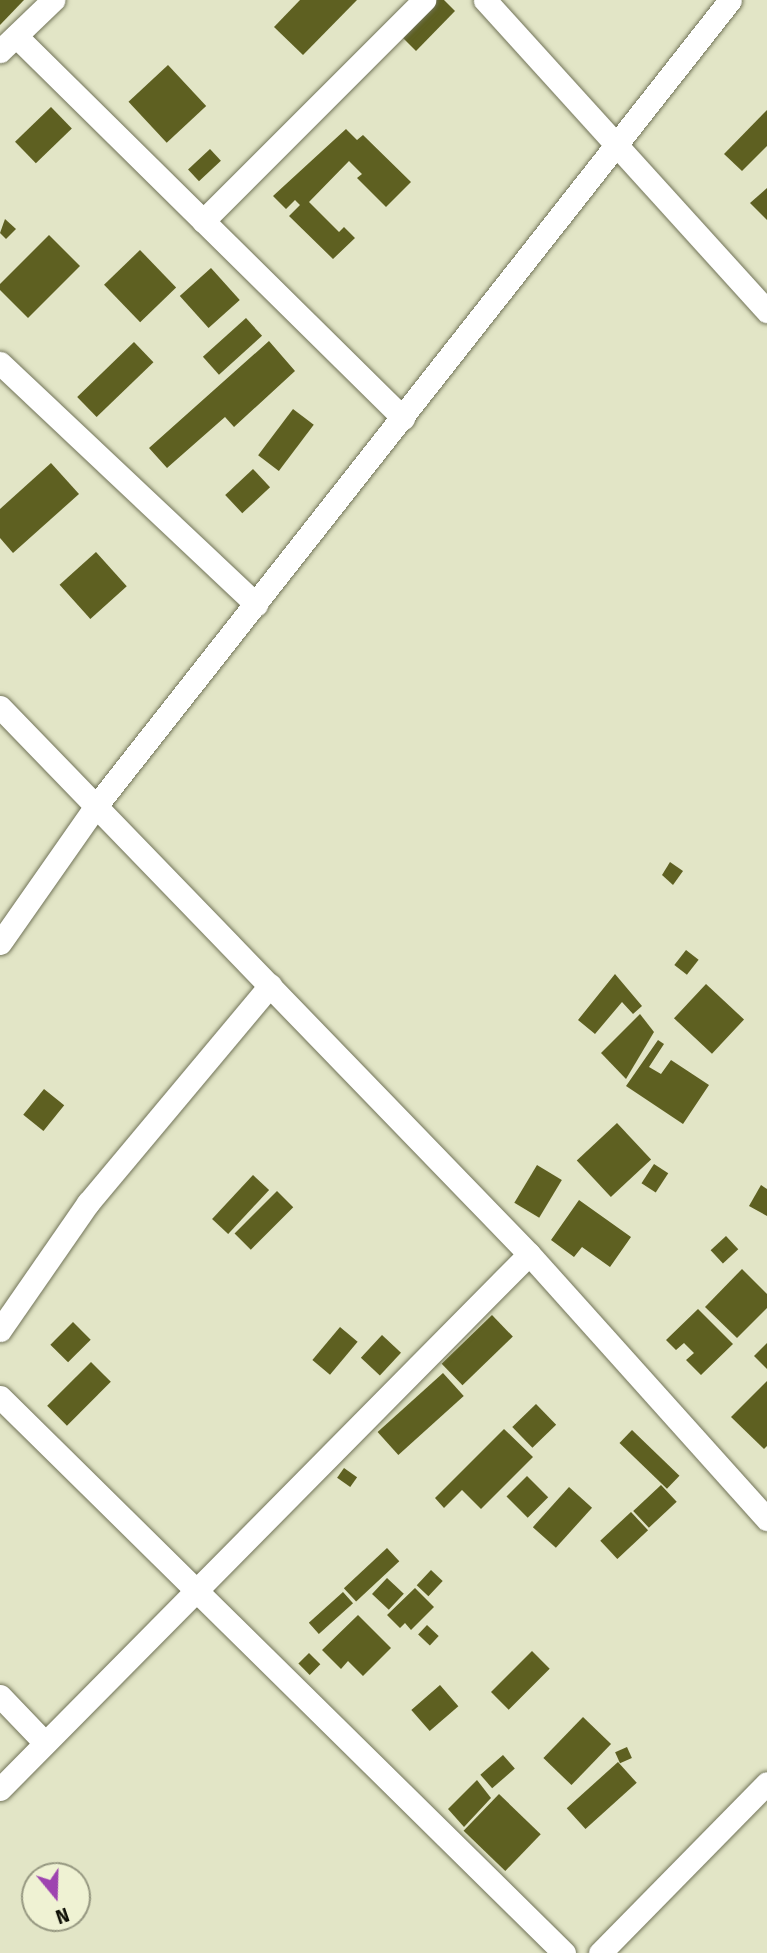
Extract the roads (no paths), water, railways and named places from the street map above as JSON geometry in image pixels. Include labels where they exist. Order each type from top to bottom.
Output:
[{"type":"street","points":[[54,0],[8,44],[203,221],[403,418]]},
{"type":"street","points":[[203,221],[424,0]]},
{"type":"street","points":[[485,0],[616,139],[767,311]]},
{"type":"street","points":[[0,943],[96,806],[403,418],[616,139],[730,0]]},
{"type":"street","points":[[0,363],[256,604]]},
{"type":"street","points":[[0,707],[529,1254],[767,1519]]},
{"type":"street","points":[[0,1329],[88,1203],[270,985]]},
{"type":"street","points":[[0,1789],[529,1254]]},
{"type":"street","points":[[0,1397],[564,1953]]},
{"type":"street","points":[[0,1696],[45,1743]]},
{"type":"street","points":[[600,1953],[767,1783]]}]
